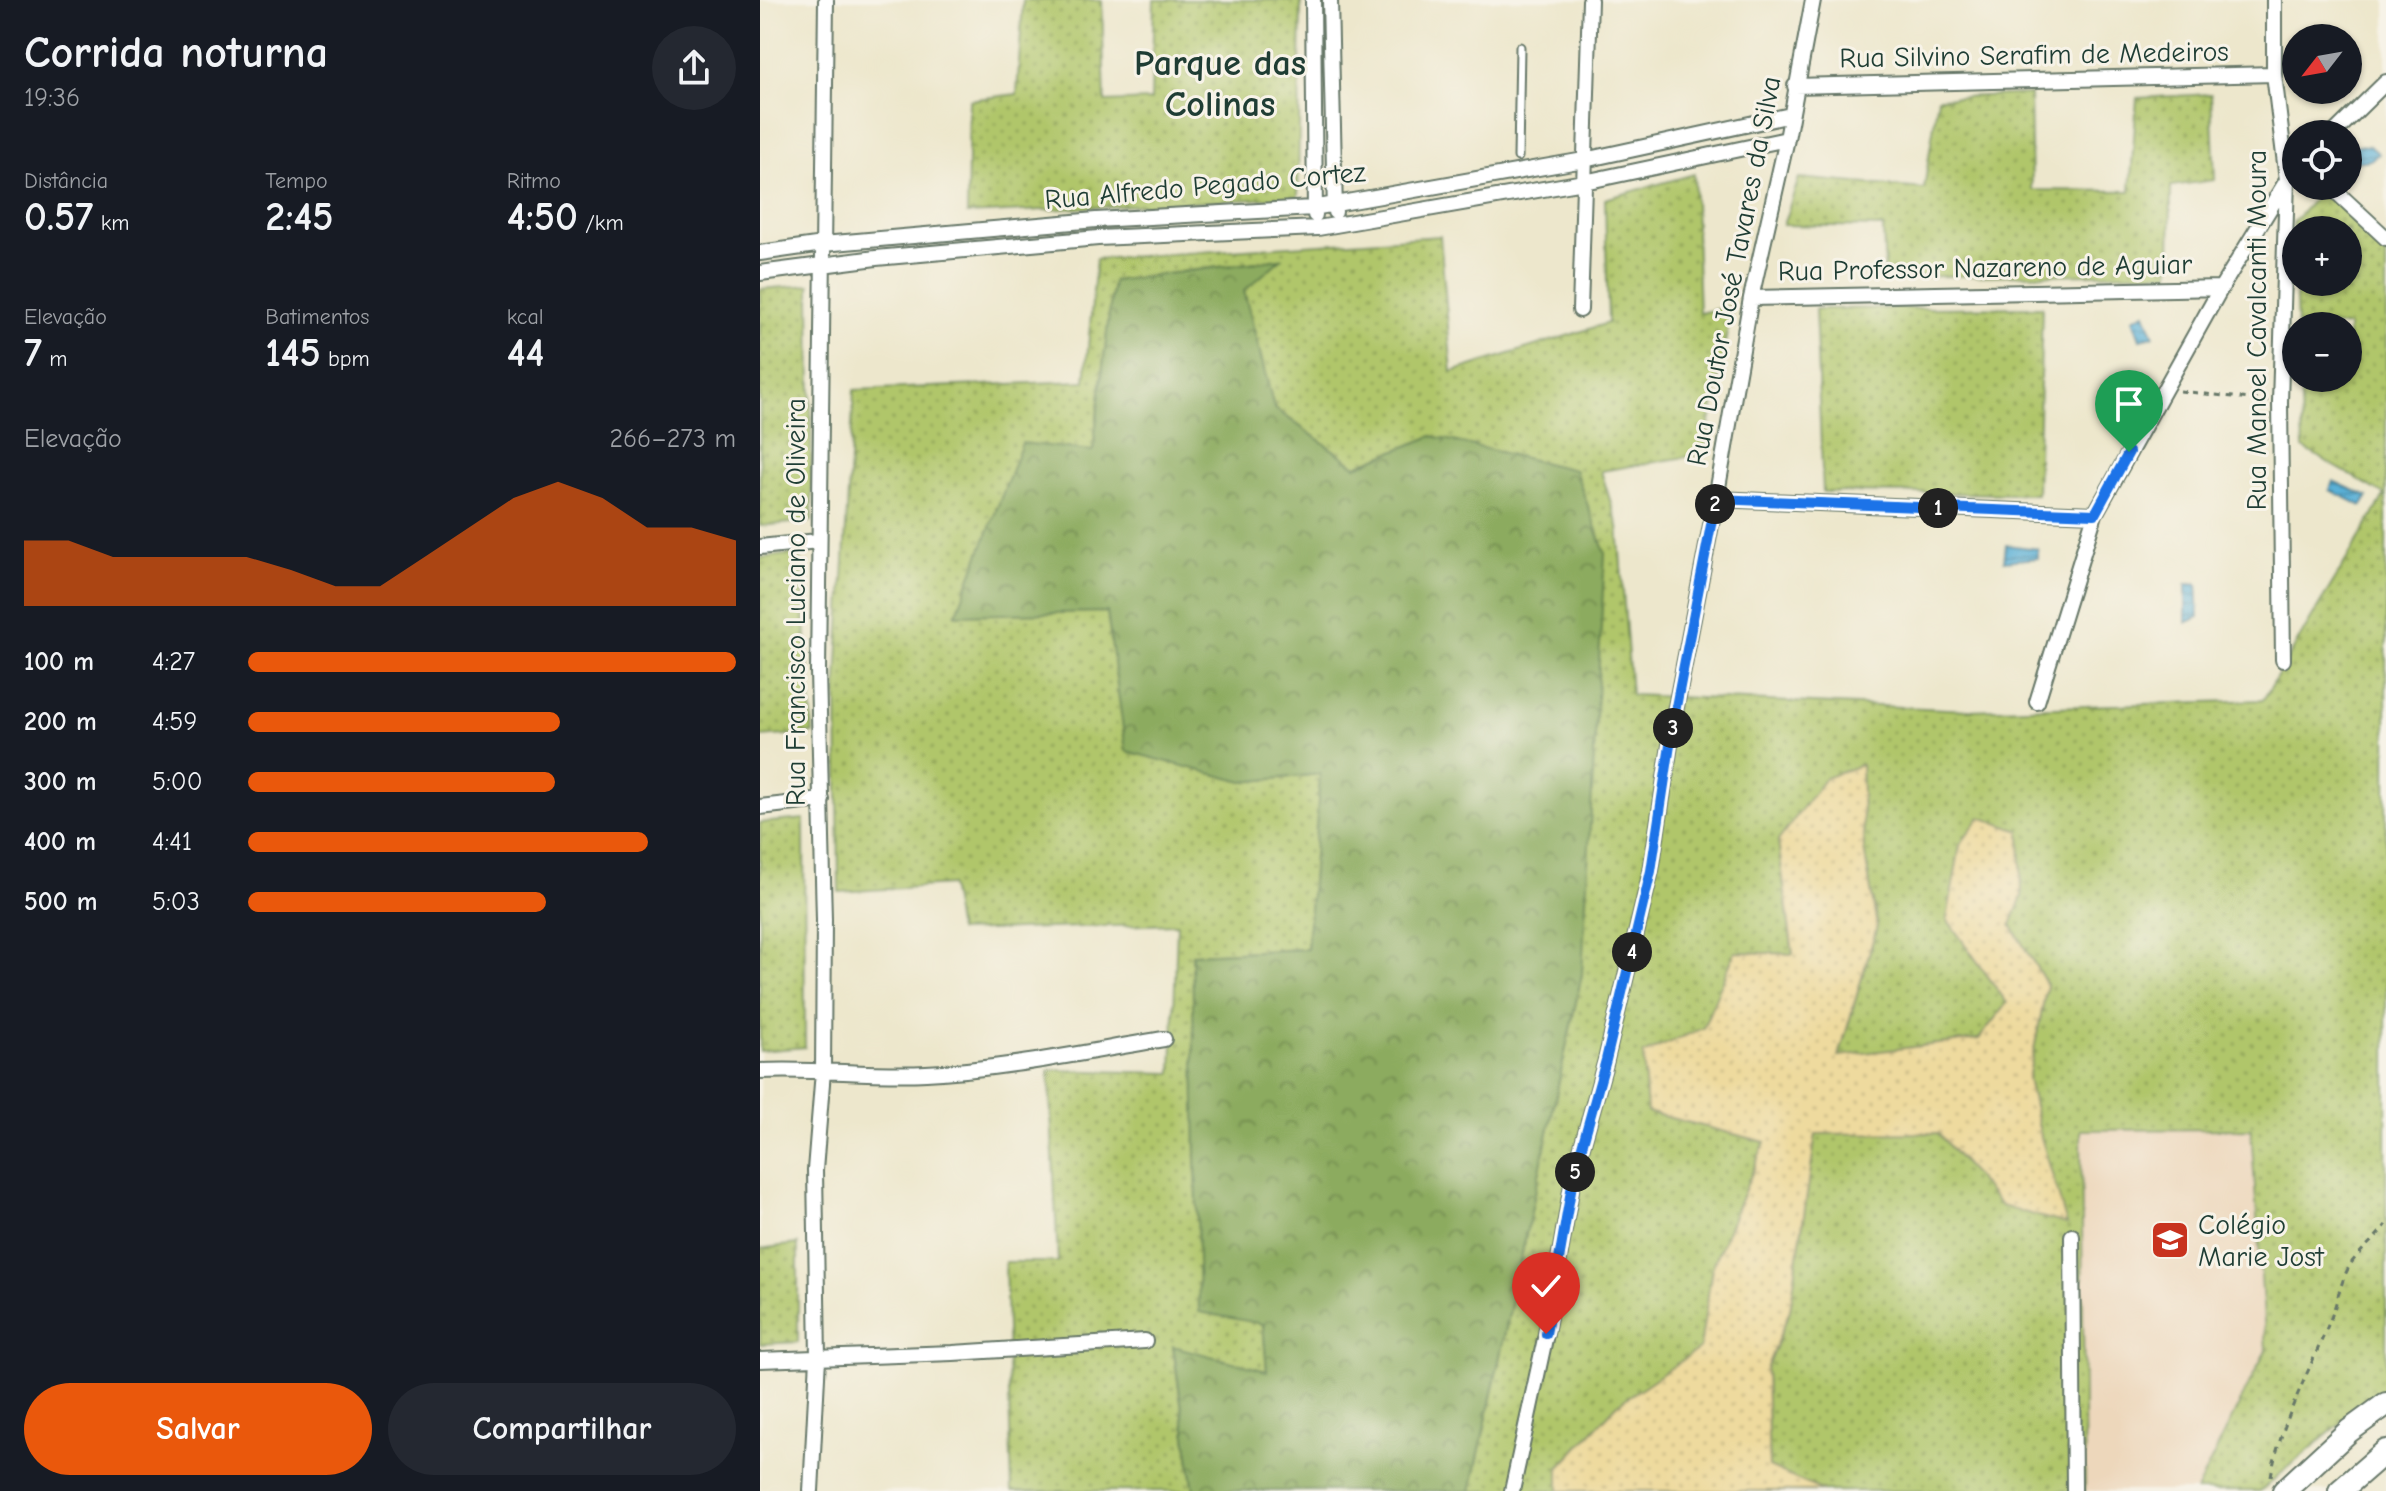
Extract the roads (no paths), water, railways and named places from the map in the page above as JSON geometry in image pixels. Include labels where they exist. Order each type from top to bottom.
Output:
[{"type":"main road","points":[[2278,1485],[2386,1404]]},
{"type":"main road","points":[[2340,1491],[2386,1451]]},
{"type":"street","name":"Rua Francisco Luciano de Oliveira","points":[[811,1491],[818,1358],[815,1170],[823,1071],[818,541],[826,0]]},
{"type":"street","points":[[1313,0],[1313,208],[1318,228]]},
{"type":"street","points":[[1330,0],[1334,205],[1338,224]]},
{"type":"street","points":[[1580,310],[1590,0]]},
{"type":"street","name":"Rua Doutor José Tavares da Silva","points":[[1512,1491],[1546,1334],[1573,1179],[1606,1060],[1651,871],[1675,712],[1751,298],[1787,139],[1813,0]]},
{"type":"street","name":"Rua Manoel Cavalcanti Moura","points":[[2274,0],[2274,74],[2282,120]]},
{"type":"street","name":"Rua Silvino Serafim de Medeiros","points":[[1795,86],[2274,74]]},
{"type":"street","points":[[2347,120],[2386,82]]},
{"type":"street","name":"Rua Alfredo Pegado Cortez","points":[[760,253],[823,244],[1096,220],[1313,208],[1517,165],[1584,160],[1791,115]]},
{"type":"street","name":"Rua Alfredo Pegado Cortez","points":[[760,273],[876,258],[1098,238],[1318,228],[1584,182],[1787,139]]},
{"type":"street","points":[[2037,702],[2095,514],[2221,288],[2282,191]]},
{"type":"street","name":"Rua Manoel Cavalcanti Moura","points":[[2283,660],[2280,402],[2291,200]]},
{"type":"street","points":[[2345,200],[2386,238]]},
{"type":"street","points":[[1096,220],[1098,238]]},
{"type":"street","name":"Rua Professor Nazareno de Aguiar","points":[[1751,298],[2221,288]]},
{"type":"street","points":[[1716,499],[2095,514]]},
{"type":"street","points":[[760,547],[818,541]]},
{"type":"street","points":[[760,807],[822,800]]},
{"type":"street","points":[[760,1071],[967,1071],[1028,1064],[1164,1039]]},
{"type":"street","points":[[2072,1236],[2074,1491]]},
{"type":"street","points":[[760,1360],[953,1353],[1145,1341]]},
{"type":"lane","points":[[1517,165],[1520,47]]},
{"type":"water","points":[[2362,145],[2370,146],[2379,154],[2362,161]]},
{"type":"water","points":[[2145,313],[2154,336],[2140,339],[2133,319]]},
{"type":"water","points":[[2333,481],[2368,497],[2362,506],[2330,490]]},
{"type":"water","points":[[2006,545],[2038,549],[2038,558],[2004,561]]},
{"type":"water","points":[[2186,584],[2197,584],[2199,617],[2186,623]]},
{"type":"place","name":"Colégio Marie Jost","points":[[2170,1240]]},
{"type":"district","name":"Parque das Colinas","points":[[1220,82]]}]
